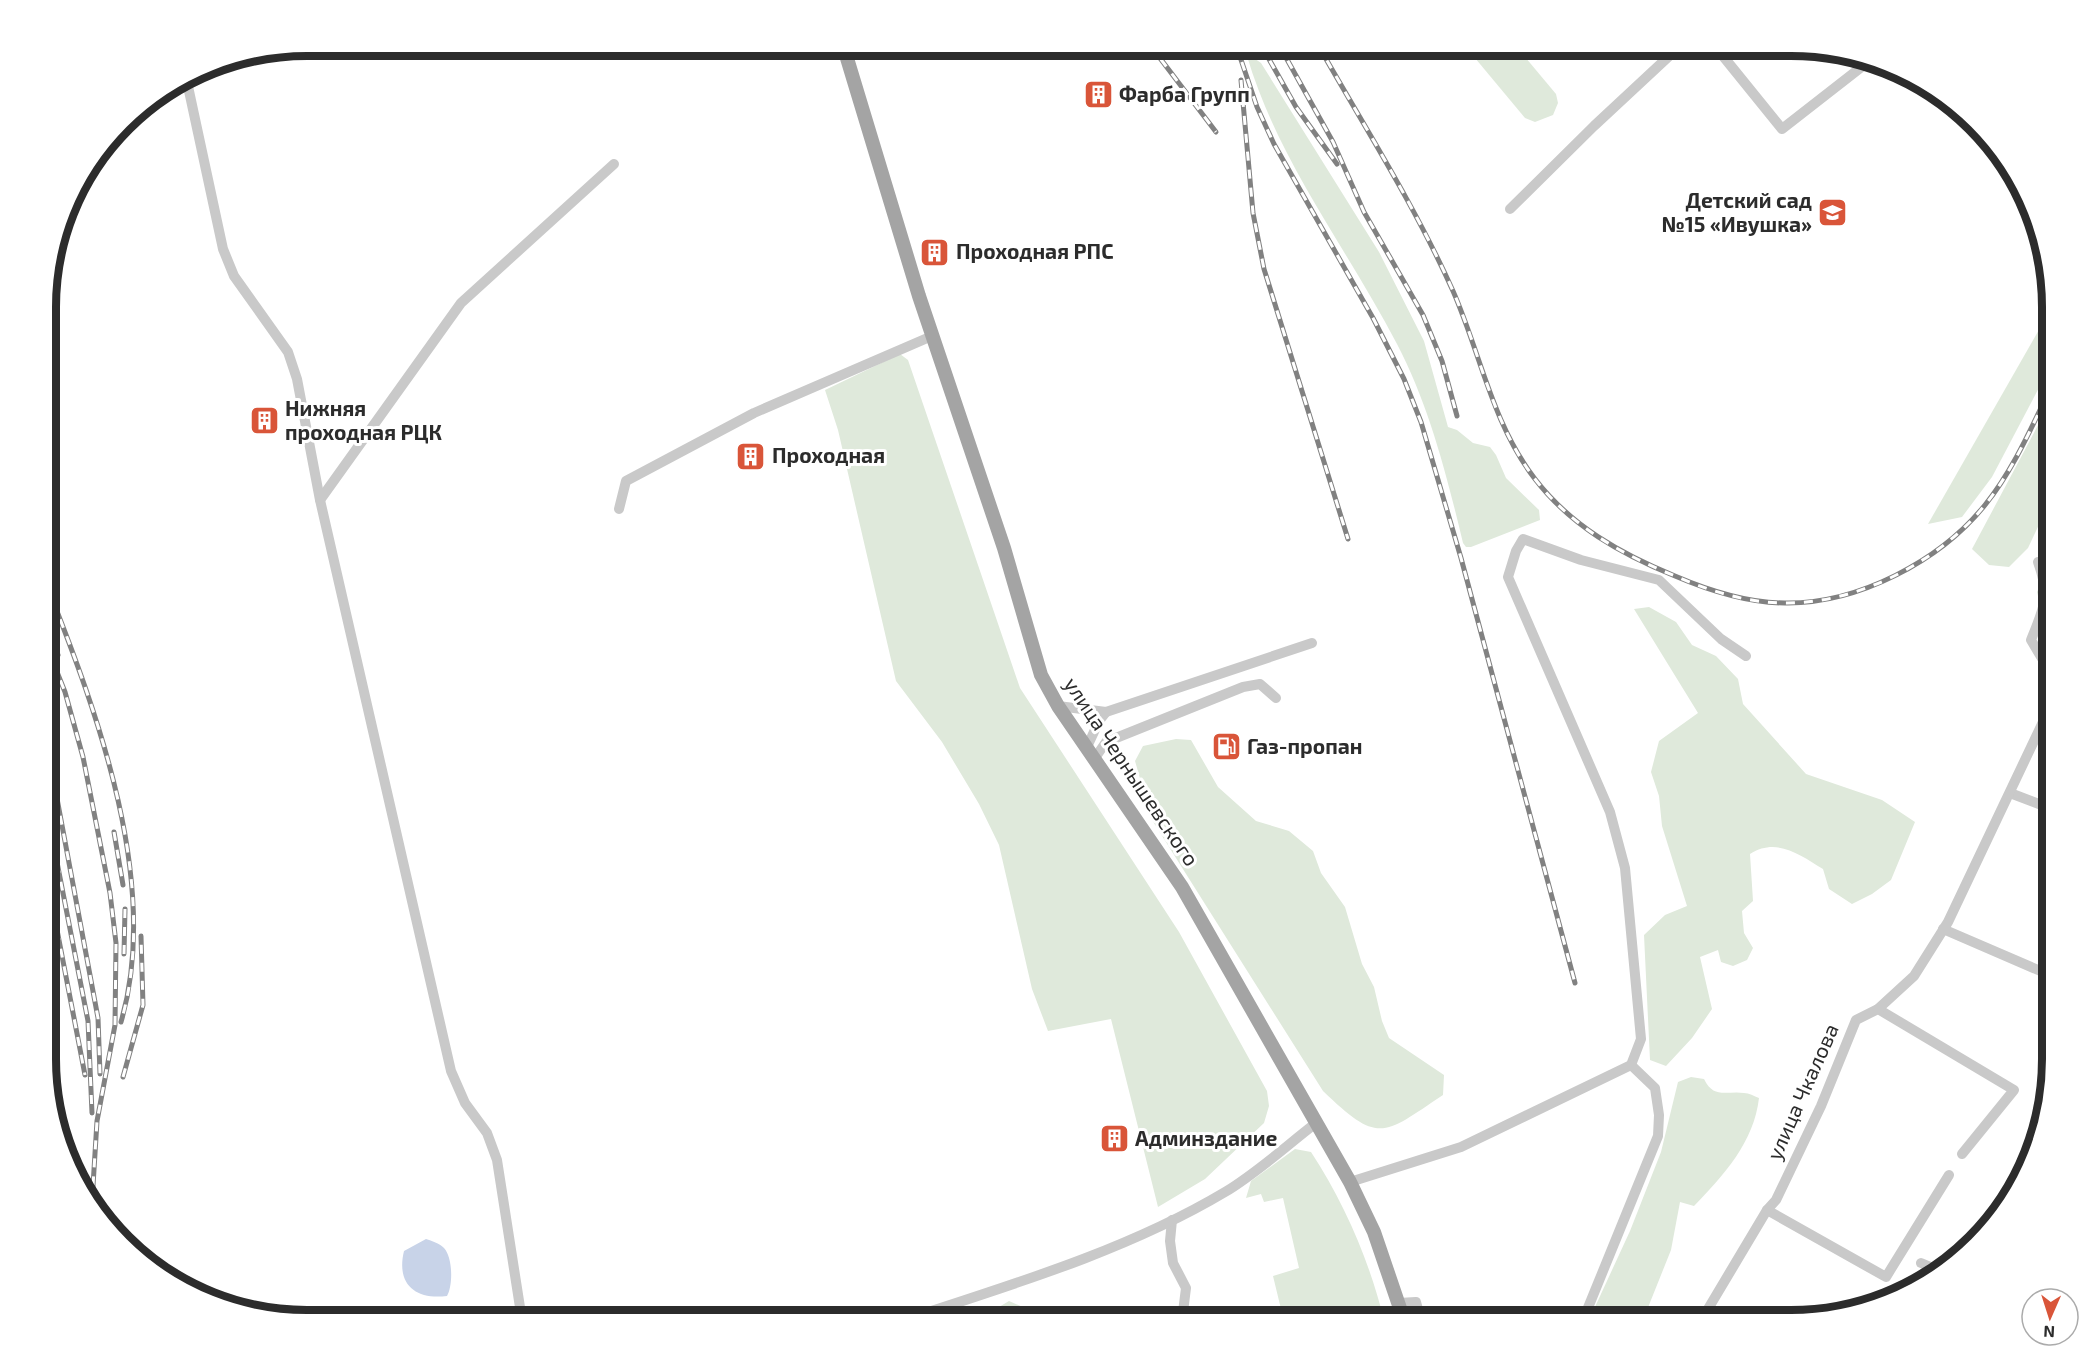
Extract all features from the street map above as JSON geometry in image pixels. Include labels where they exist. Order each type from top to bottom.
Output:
[{"type":"main road","name":"улица Чернышевского","points":[[846,56],[932,336],[1004,548],[1041,675],[1058,706],[1200,916],[1350,1182],[1374,1232],[1401,1310]]},
{"type":"street","points":[[1510,209],[1669,56]]},
{"type":"street","points":[[1723,56],[1782,129],[1863,66]]},
{"type":"street","points":[[188,85],[223,249],[234,276],[288,352],[297,379],[320,500],[451,1071],[465,1103],[487,1133],[497,1160],[520,1310]]},
{"type":"street","points":[[320,500],[461,303],[614,164]]},
{"type":"street","points":[[619,509],[626,482],[754,413],[932,336]]},
{"type":"street","points":[[1350,1182],[1461,1147],[1631,1065],[1641,1039],[1625,868],[1610,812],[1508,577],[1516,551],[1523,539],[1581,560],[1659,580],[1721,639],[1746,656]]},
{"type":"street","points":[[2038,562],[2042,574]]},
{"type":"street","points":[[2042,612],[2031,640],[2042,658]]},
{"type":"street","points":[[1058,706],[1106,712],[1312,643]]},
{"type":"street","points":[[1091,752],[1106,742],[1244,687],[1260,684],[1276,698]]},
{"type":"street","points":[[1091,752],[1099,721],[1106,712]]},
{"type":"street","name":"улица Чкалова","points":[[1708,1310],[1767,1210],[1776,1200],[1821,1106],[1856,1020],[1878,1009],[1914,976],[1943,929],[2042,724]]},
{"type":"street","points":[[2010,793],[2042,805]]},
{"type":"street","points":[[1943,929],[2042,972]]},
{"type":"street","points":[[1878,1009],[2014,1090],[1962,1154]]},
{"type":"street","points":[[1587,1310],[1658,1136],[1659,1115],[1655,1088],[1631,1065]]},
{"type":"street","points":[[933,1310],[1092,1255],[1172,1220],[1226,1192],[1316,1123]]},
{"type":"street","points":[[1767,1210],[1886,1277],[1948,1175]]},
{"type":"street","points":[[1172,1220],[1170,1241],[1173,1263],[1186,1288],[1183,1310]]},
{"type":"street","points":[[1921,1263],[1931,1267]]},
{"type":"street","points":[[1399,1304],[1416,1302],[1418,1310]]},
{"type":"green space","points":[[1247,56],[1261,63],[1379,252],[1424,341],[1448,427],[1457,430],[1473,443],[1490,447],[1506,478],[1539,510],[1540,520],[1471,547],[1466,547],[1463,543],[1436,441],[1419,391],[1397,344],[1276,132]]},
{"type":"green space","points":[[1473,56],[1524,56],[1556,94],[1558,103],[1553,115],[1535,122],[1525,118]]},
{"type":"green space","points":[[2042,324],[2042,382],[1992,477],[1962,517],[1928,524]]},
{"type":"green space","points":[[900,354],[908,360],[1020,688],[1179,932],[1267,1091],[1269,1106],[1264,1123],[1205,1179],[1158,1207],[1111,1019],[1048,1031],[1032,989],[999,845],[979,804],[942,742],[896,681],[838,430],[825,390]]},
{"type":"green space","points":[[2042,418],[2042,518],[2028,548],[2009,567],[1989,565],[1972,549]]},
{"type":"green space","points":[[2042,581],[2042,612],[2037,592]]},
{"type":"green space","points":[[1649,607],[1676,622],[1692,645],[1716,656],[1738,679],[1743,704],[1806,774],[1882,800],[1915,822],[1891,880],[1872,894],[1852,904],[1829,889],[1823,869],[1797,854],[1770,847],[1750,854],[1753,901],[1742,911],[1744,933],[1753,948],[1747,960],[1733,966],[1721,962],[1718,950],[1700,957],[1712,1009],[1692,1038],[1666,1066],[1650,1060],[1644,935],[1665,915],[1687,906],[1662,826],[1659,796],[1651,772],[1659,741],[1698,713],[1634,609]]},
{"type":"green space","points":[[1176,739],[1191,740],[1218,787],[1256,821],[1289,831],[1313,851],[1321,873],[1345,907],[1362,964],[1374,987],[1382,1021],[1389,1038],[1444,1075],[1443,1095],[1407,1119],[1393,1126],[1382,1128],[1370,1127],[1357,1120],[1323,1091],[1152,820],[1135,761],[1143,746]]},
{"type":"green space","points":[[1691,1077],[1704,1079],[1712,1090],[1717,1092],[1746,1093],[1759,1098],[1751,1129],[1736,1157],[1694,1206],[1680,1202],[1671,1250],[1647,1310],[1594,1310],[1630,1231],[1661,1152],[1678,1082]]},
{"type":"green space","points":[[1295,1149],[1311,1152],[1335,1192],[1355,1233],[1381,1310],[1278,1310],[1281,1309],[1273,1276],[1299,1268],[1283,1198],[1264,1202],[1261,1194],[1246,1198],[1251,1181]]},
{"type":"green space","points":[[1009,1301],[1030,1310],[994,1310]]},
{"type":"water","points":[[426,1239],[442,1246],[449,1258],[451,1279],[447,1296],[436,1297],[417,1292],[410,1287],[403,1273],[404,1251]]},
{"type":"railway","points":[[1158,56],[1216,132]]},
{"type":"railway","points":[[1240,56],[1257,107],[1274,144],[1373,318],[1404,379],[1421,422],[1461,558],[1575,983]]},
{"type":"railway","points":[[1267,56],[1296,107],[1337,164]]},
{"type":"railway","points":[[1285,56],[1333,142],[1364,212],[1423,315],[1442,361],[1457,416]]},
{"type":"railway","points":[[1324,56],[1406,197],[1438,259],[1463,315],[1488,388],[1520,457],[1535,479],[1564,511],[1598,537],[1635,558],[1702,587],[1757,601],[1785,603],[1813,601],[1841,596],[1868,587],[1921,561],[1966,525],[1985,505],[2014,462],[2042,406]]},
{"type":"railway","points":[[1241,80],[1253,213],[1264,269],[1348,539]]},
{"type":"railway","points":[[56,610],[86,689],[103,744],[118,801],[129,858],[133,914],[131,969],[121,1022]]},
{"type":"railway","points":[[56,650],[58,655]]},
{"type":"railway","points":[[56,670],[65,692],[83,757],[110,893],[116,943],[115,1025],[97,1121],[93,1190]]},
{"type":"railway","points":[[56,793],[98,1018],[100,1074]]},
{"type":"railway","points":[[114,832],[123,885]]},
{"type":"railway","points":[[56,857],[88,1021],[92,1113]]},
{"type":"railway","points":[[124,954],[125,909]]},
{"type":"railway","points":[[56,925],[85,1075]]},
{"type":"railway","points":[[123,1077],[143,1005],[141,936]]},
{"type":"railway","points":[[60,1109],[68,1136]]},
{"type":"place","name":"Фарба Групп","points":[[1098,95]]},
{"type":"place","name":"Детский сад №15 «Ивушка»","points":[[1833,213]]},
{"type":"place","name":"Проходная РПС","points":[[935,252]]},
{"type":"place","name":"Нижняя проходная РЦК","points":[[264,421]]},
{"type":"place","name":"Проходная","points":[[751,456]]},
{"type":"place","name":"Газ-пропан","points":[[1226,747]]},
{"type":"place","name":"Админздание","points":[[1114,1139]]}]
